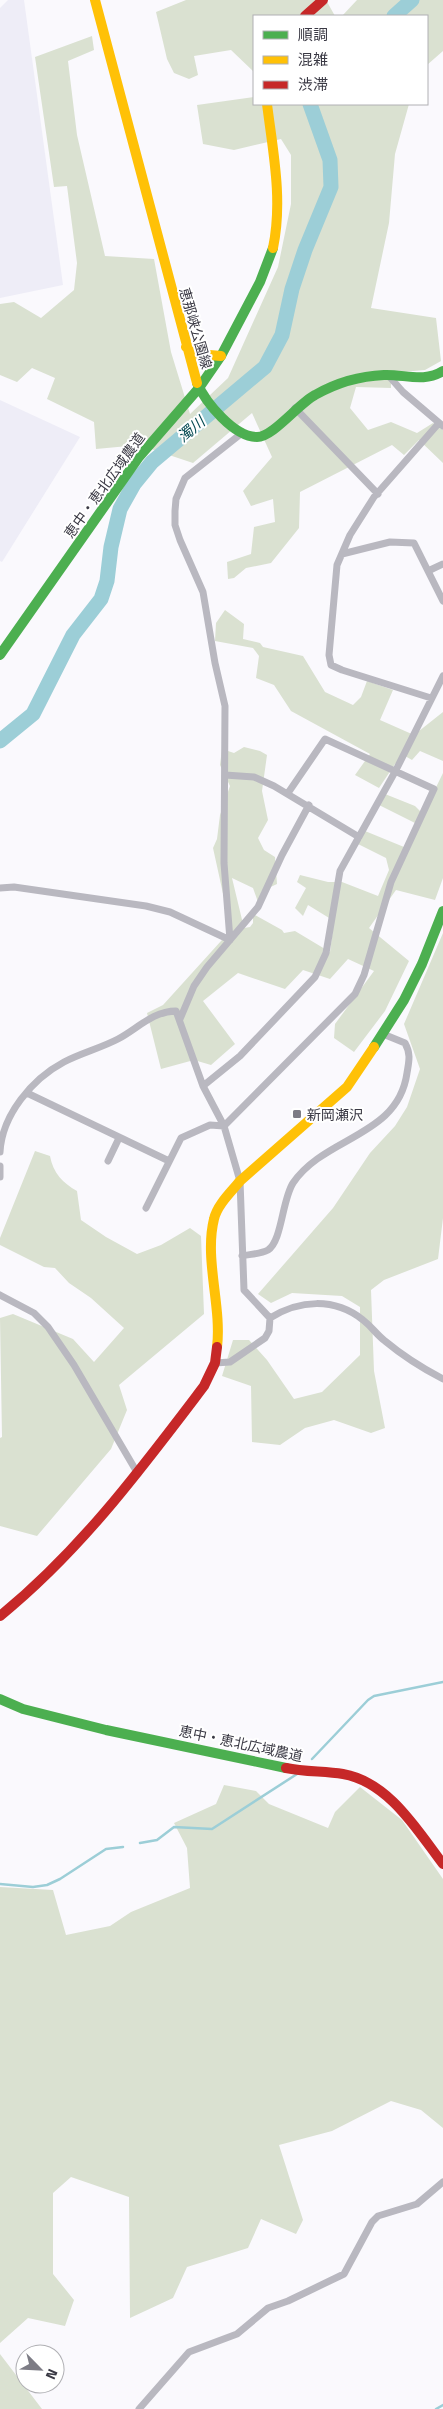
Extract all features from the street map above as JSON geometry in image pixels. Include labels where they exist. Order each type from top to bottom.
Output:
[{"type":"street","name":"恵那峡公園線","points":[[95,0],[186,347],[199,388],[210,404],[242,433]]},
{"type":"street","points":[[306,15],[323,0]]},
{"type":"street","name":"恵中・恵北広域農道","points":[[0,655],[139,457],[199,388],[221,356],[260,282],[271,255],[278,224],[278,191],[267,105]]},
{"type":"street","points":[[186,347],[190,352],[200,355],[221,356]]},
{"type":"street","points":[[230,940],[224,863],[225,706],[215,663],[205,601],[194,567],[180,540],[175,525],[176,499],[185,478],[242,433],[252,437],[265,436],[296,408],[328,387],[354,380],[388,375],[429,379],[443,371]]},
{"type":"street","points":[[388,375],[403,392],[441,425],[378,494],[350,535],[336,574],[329,655],[331,665],[431,698]]},
{"type":"street","points":[[296,408],[378,494]]},
{"type":"street","points":[[342,554],[390,542],[406,541],[414,543],[443,601]]},
{"type":"street","points":[[428,571],[443,564]]},
{"type":"street","points":[[203,1086],[240,1056],[318,972],[326,953],[340,872],[396,770],[443,676]]},
{"type":"street","points":[[146,1208],[181,1138],[210,1125],[224,1126],[355,994],[364,976],[391,882],[434,789],[326,739],[288,793]]},
{"type":"street","points":[[225,775],[254,777],[288,793],[359,836]]},
{"type":"street","points":[[180,1019],[194,986],[258,907],[282,855],[309,805]]},
{"type":"street","points":[[0,888],[14,887],[146,906],[170,912],[230,940]]},
{"type":"street","points":[[0,1616],[27,1596],[67,1557],[138,1474],[204,1386],[215,1363],[218,1340],[212,1240],[214,1218],[226,1196],[240,1181],[347,1088],[383,1034],[422,964],[443,911]]},
{"type":"street","points":[[0,1152],[3,1132],[13,1111],[27,1093],[64,1062],[118,1038],[149,1018],[176,1011],[203,1086],[224,1126],[240,1181],[244,1290],[270,1318],[269,1331],[259,1342],[230,1362],[215,1363]]},
{"type":"street","points":[[242,1256],[266,1252],[272,1247],[281,1226],[286,1197],[294,1183],[308,1167],[323,1154],[371,1127],[395,1106],[406,1081],[410,1054],[405,1043],[383,1034]]},
{"type":"street","points":[[27,1093],[169,1161]]},
{"type":"street","points":[[108,1161],[119,1138]]},
{"type":"street","points":[[0,1166],[0,1177]]},
{"type":"street","points":[[0,1295],[34,1313],[48,1328],[74,1365],[138,1474]]},
{"type":"street","points":[[270,1318],[298,1305],[323,1303],[336,1306],[354,1314],[410,1360],[443,1379]]},
{"type":"street","name":"恵中・恵北広域農道","points":[[0,1699],[23,1709],[106,1730],[292,1769],[345,1774],[371,1785],[399,1808],[443,1864]]},
{"type":"street","points":[[139,2409],[189,2352],[237,2334],[268,2308],[288,2301],[344,2274],[372,2222],[378,2216],[417,2204],[443,2182]]},
{"type":"shaded area","points":[[8,0],[24,0],[63,285],[0,298],[0,8]]},
{"type":"shaded area","points":[[0,400],[80,437],[2,562],[0,561]]},
{"type":"green space","points":[[186,0],[326,0],[334,15],[253,15],[253,71],[231,50],[194,56],[198,75],[189,79],[174,73],[167,59],[156,12]]},
{"type":"green space","points":[[357,0],[443,0],[443,51],[428,64],[428,15],[343,15]]},
{"type":"green space","points":[[92,36],[94,50],[68,61],[77,135],[105,256],[154,259],[171,352],[190,414],[228,378],[278,267],[291,204],[291,155],[281,139],[234,150],[203,144],[197,105],[253,97],[253,105],[409,105],[395,154],[389,223],[371,308],[436,318],[441,361],[425,370],[391,373],[391,388],[356,387],[350,408],[368,430],[391,422],[417,433],[433,423],[443,430],[443,463],[419,440],[404,455],[392,445],[300,492],[299,528],[271,563],[246,568],[234,578],[228,579],[227,562],[251,554],[254,527],[275,522],[273,499],[251,506],[243,491],[272,457],[252,413],[193,463],[139,445],[96,449],[94,422],[47,399],[55,378],[32,368],[17,382],[0,375],[0,304],[14,302],[41,318],[74,290],[77,263],[67,186],[54,187],[35,57]]},
{"type":"green space","points":[[225,610],[244,624],[243,639],[260,643],[263,647],[303,656],[325,692],[353,705],[361,697],[367,681],[393,690],[380,720],[414,735],[443,712],[443,761],[420,751],[412,760],[405,756],[395,764],[379,788],[355,775],[370,754],[291,711],[274,685],[256,678],[259,656],[253,648],[215,641],[216,623]]},
{"type":"green space","points":[[244,747],[267,755],[262,791],[268,820],[258,838],[264,850],[275,857],[277,884],[262,891],[258,902],[253,888],[232,878],[244,928],[250,927],[253,923],[253,915],[255,915],[284,933],[295,931],[330,952],[334,921],[308,905],[303,916],[295,908],[306,888],[297,882],[300,875],[328,882],[342,882],[378,896],[389,870],[386,858],[358,844],[365,831],[404,847],[415,823],[379,805],[385,794],[415,806],[423,814],[443,773],[443,878],[435,900],[396,890],[369,928],[409,961],[385,1011],[354,1052],[334,1038],[335,1024],[374,971],[348,959],[330,979],[303,970],[285,989],[238,973],[203,1001],[235,1044],[211,1065],[194,1060],[161,1069],[147,1013],[163,1005],[231,930],[213,848],[217,839],[220,815],[230,786],[220,765],[222,749],[234,753]]},
{"type":"green space","points":[[443,933],[443,1218],[438,1259],[384,1280],[371,1290],[374,1371],[385,1428],[371,1433],[334,1420],[305,1428],[280,1445],[252,1442],[251,1386],[222,1376],[233,1340],[249,1340],[267,1360],[294,1399],[322,1392],[360,1355],[360,1307],[342,1296],[292,1293],[271,1303],[258,1294],[333,1208],[370,1153],[395,1126],[407,1107],[420,1069],[404,1024]]},
{"type":"green space","points":[[35,1151],[50,1156],[59,1177],[77,1191],[81,1220],[106,1237],[137,1254],[161,1245],[190,1228],[201,1236],[204,1314],[119,1385],[127,1410],[111,1449],[37,1536],[0,1526],[0,1438],[2,1437],[0,1318],[13,1314],[73,1339],[94,1362],[124,1328],[91,1298],[69,1283],[55,1268],[44,1267],[0,1245],[0,1238]]},
{"type":"green space","points":[[224,1785],[256,1791],[269,1804],[328,1828],[335,1812],[360,1787],[402,1820],[443,1879],[443,2128],[421,2110],[391,2101],[332,2131],[279,2145],[303,2220],[296,2234],[261,2219],[248,2248],[187,2267],[173,2298],[130,2318],[129,2197],[71,2177],[53,2193],[53,2274],[74,2300],[65,2326],[28,2318],[0,2343],[0,1887],[53,1890],[66,1935],[110,1926],[131,1912],[190,1888],[187,1848],[174,1823],[216,1804]]},
{"type":"green space","points":[[0,2354],[15,2374],[15,2394],[31,2394],[42,2409],[0,2409]]},
{"type":"waterway","name":"濁川","points":[[395,15],[412,0]]},
{"type":"waterway","name":"濁川","points":[[0,741],[33,714],[73,635],[101,599],[107,581],[111,547],[120,509],[134,484],[152,462],[265,367],[282,335],[292,289],[305,250],[331,187],[330,160],[310,105]]},
{"type":"waterway","points":[[312,1759],[374,1696],[443,1682]]},
{"type":"waterway","points":[[140,1843],[157,1840],[174,1827],[212,1829],[297,1774]]},
{"type":"waterway","points":[[0,1884],[33,1887],[47,1885],[60,1879],[106,1849],[123,1847]]},
{"type":"waterway","points":[[436,2409],[443,2405]]},
{"type":"traffic: fast","points":[[0,655],[139,457],[199,388],[221,356],[260,282],[273,248]]},
{"type":"traffic: fast","points":[[197,383],[207,400],[222,418],[248,436],[257,437],[270,432],[308,399],[340,384],[375,376],[429,377],[443,371]]},
{"type":"traffic: fast","points":[[374,1047],[404,1000],[422,964],[443,911]]},
{"type":"traffic: fast","points":[[0,1699],[23,1709],[106,1730],[286,1768]]},
{"type":"traffic: slow","points":[[95,0],[197,383]]},
{"type":"traffic: slow","points":[[267,105],[277,194],[276,230],[273,248]]},
{"type":"traffic: slow","points":[[186,347],[198,354],[221,356]]},
{"type":"traffic: slow","points":[[217,1347],[218,1332],[211,1234],[218,1209],[240,1181],[347,1087],[374,1047]]},
{"type":"traffic: jam","points":[[306,15],[323,0]]},
{"type":"traffic: jam","points":[[0,1616],[29,1591],[84,1536],[133,1478],[204,1386],[215,1363],[217,1347]]},
{"type":"traffic: jam","points":[[286,1768],[343,1774],[359,1779],[374,1787],[401,1809],[443,1864]]},
{"type":"place","name":"新岡瀬沢","points":[[297,1114]]}]
